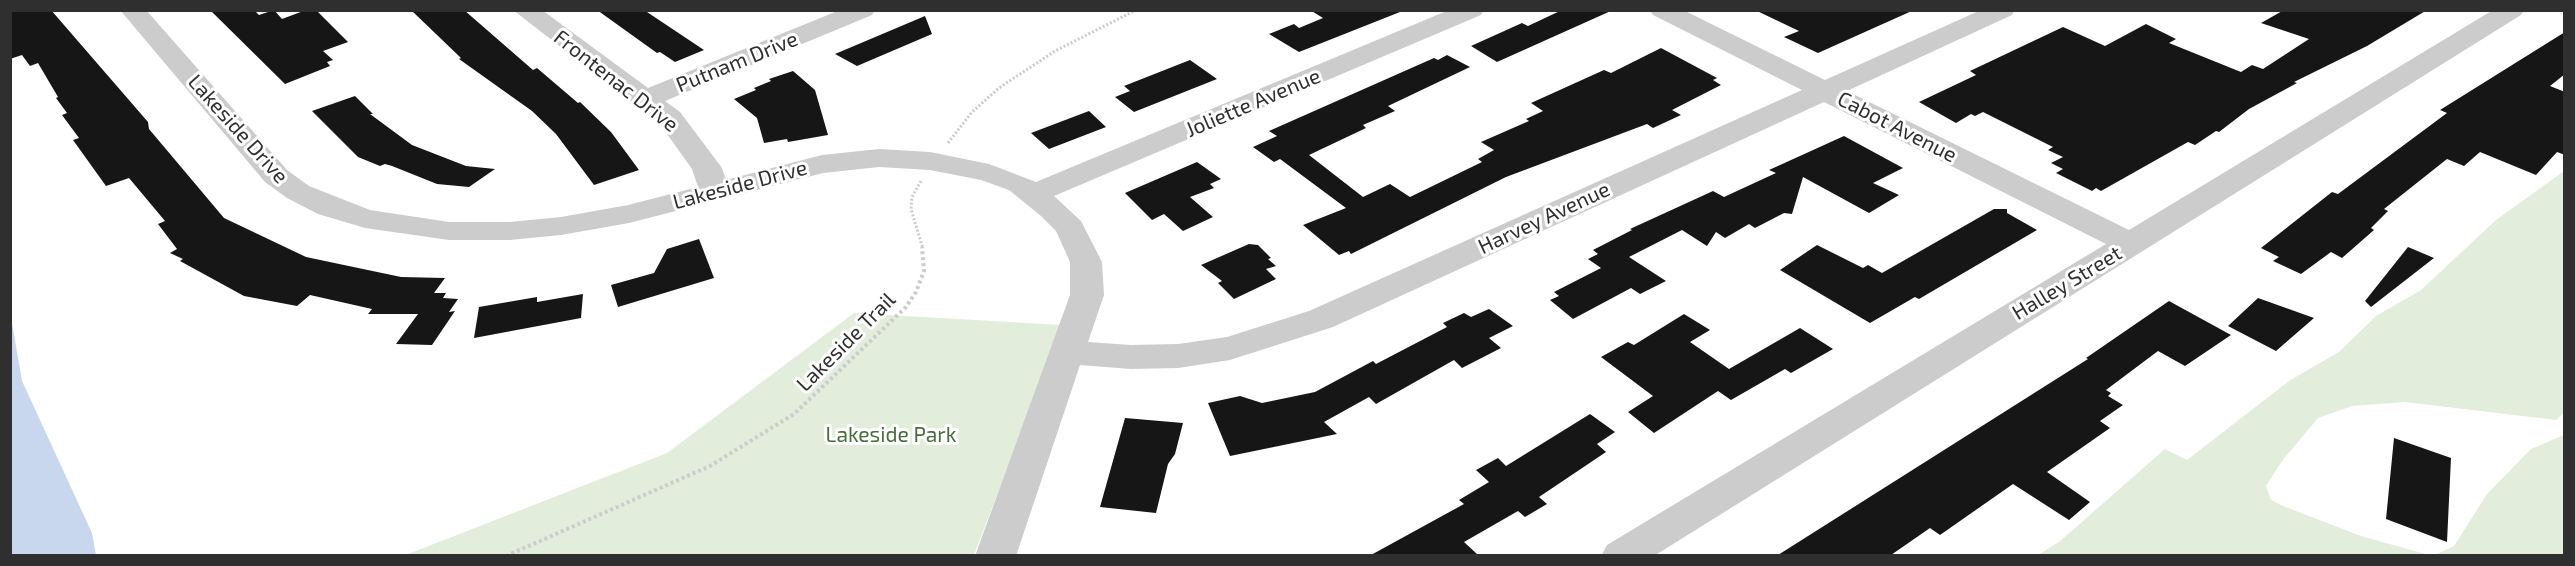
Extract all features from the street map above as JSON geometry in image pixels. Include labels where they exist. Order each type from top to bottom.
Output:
[{"type":"street","name":"Lakeside Drive","points":[[132,10],[276,176],[298,192],[329,207],[365,219],[449,231],[510,231],[561,226],[628,214],[822,164],[879,158],[934,162],[989,173],[1020,184],[1052,209],[1070,228],[1086,262],[1087,295],[995,555]]},
{"type":"street","name":"Frontenac Drive","points":[[525,10],[670,118],[707,168],[715,192]]},
{"type":"street","name":"Putnam Drive","points":[[644,100],[863,10]]},
{"type":"street","name":"Joliette Avenue","points":[[1033,194],[1472,10]]},
{"type":"street","name":"Cabot Avenue","points":[[1662,10],[2132,244]]},
{"type":"street","name":"Harvey Avenue","points":[[1067,352],[1131,357],[1178,356],[1230,348],[1322,319],[2003,10]]},
{"type":"street","name":"Halley Street","points":[[1622,555],[2512,10]]},
{"type":"path","name":"Lakeside Trail","points":[[506,555],[710,466],[794,414],[906,307],[916,292],[924,271],[925,257],[913,222],[911,203],[920,183],[934,162],[972,112],[999,88],[1055,51],[1136,10]]},
{"type":"green space","points":[[2564,171],[2564,413],[2556,420],[2405,402],[2352,406],[2318,418],[2282,461],[2266,486],[2271,500],[2283,506],[2361,536],[2429,555],[2038,555],[2059,542],[2165,449],[2187,460],[2289,381],[2339,352],[2376,316],[2421,290],[2496,220]]},
{"type":"green space","name":"Lakeside Park","points":[[854,313],[1062,325],[974,555],[403,556],[667,453]]},
{"type":"green space","points":[[2564,435],[2564,555],[2435,555],[2454,546],[2487,494],[2531,449]]},
{"type":"water","points":[[11,317],[22,381],[92,533],[96,555],[11,555]]},
{"type":"building","points":[[10,10],[51,10],[148,122],[149,129],[224,218],[306,257],[401,277],[445,278],[434,293],[446,293],[443,298],[458,299],[449,312],[455,311],[432,345],[396,344],[418,314],[368,314],[372,309],[310,295],[297,306],[244,296],[180,261],[183,259],[170,253],[177,249],[158,224],[165,221],[129,178],[106,186],[73,140],[79,138],[62,115],[67,113],[56,98],[58,97],[38,63],[30,66],[22,55],[10,59]]},
{"type":"building","points":[[210,10],[254,10],[259,15],[274,10],[282,19],[306,10],[316,10],[348,42],[323,51],[333,60],[327,62],[330,66],[285,84]]},
{"type":"building","points":[[411,10],[464,10],[533,70],[537,68],[578,103],[580,102],[611,132],[639,170],[594,185],[556,134],[532,111],[459,59],[461,58]]},
{"type":"building","points":[[597,10],[644,10],[704,50],[675,62],[660,52],[657,53]]},
{"type":"building","points":[[1310,10],[1399,10],[1400,12],[1299,52],[1269,34],[1294,24],[1299,28],[1323,18]]},
{"type":"building","points":[[1562,10],[1613,10],[1497,62],[1471,46],[1522,23],[1528,26]]},
{"type":"building","points":[[1755,10],[1914,10],[1818,53],[1784,37],[1799,31]]},
{"type":"building","points":[[2284,10],[2427,10],[2367,46],[2294,82],[2297,83],[2249,109],[2219,132],[2216,131],[2195,145],[2188,142],[2101,191],[2096,188],[2092,191],[2056,173],[2063,169],[2051,163],[2063,157],[2048,150],[2053,147],[1983,112],[1975,116],[1971,114],[1956,123],[1919,102],[1976,75],[1970,71],[2063,27],[2105,46],[2146,24],[2176,39],[2169,43],[2241,72],[2252,65],[2263,69],[2309,39],[2261,23]]},
{"type":"building","points":[[925,16],[932,34],[857,66],[835,54]]},
{"type":"building","points":[[2565,32],[2565,74],[2550,86],[2565,92],[2565,155],[2557,152],[2536,175],[2480,152],[2464,166],[2447,159],[2384,209],[2388,211],[2371,228],[2374,230],[2342,258],[2331,252],[2301,274],[2273,261],[2279,257],[2261,248],[2332,192],[2338,194],[2447,113],[2440,110]]},
{"type":"building","points":[[1661,48],[1717,78],[1713,80],[1721,85],[1672,110],[1681,115],[1653,128],[1647,124],[1506,177],[1351,254],[1349,251],[1339,255],[1303,225],[1346,208],[1280,159],[1274,162],[1253,147],[1277,136],[1269,131],[1434,58],[1438,60],[1447,55],[1470,67],[1388,106],[1395,111],[1363,125],[1366,128],[1309,155],[1363,197],[1390,184],[1410,197],[1482,162],[1478,159],[1494,150],[1481,142],[1529,121],[1526,119],[1543,111],[1531,103],[1604,70],[1611,73]]},
{"type":"building","points":[[1190,60],[1217,79],[1134,112],[1115,97],[1130,91],[1124,86]]},
{"type":"building","points":[[793,71],[815,90],[828,135],[788,142],[787,139],[764,143],[757,118],[734,99],[756,90],[754,88],[771,81],[769,79]]},
{"type":"building","points":[[355,96],[373,114],[370,114],[412,145],[466,166],[495,169],[469,187],[437,184],[392,166],[385,164],[380,166],[358,157],[312,111]]},
{"type":"building","points":[[1089,111],[1106,127],[1049,149],[1031,133]]},
{"type":"building","points":[[1844,136],[1903,168],[1873,183],[1899,195],[1869,213],[1803,177],[1792,214],[1784,213],[1755,228],[1749,224],[1725,238],[1716,232],[1707,246],[1682,230],[1629,257],[1666,281],[1640,294],[1631,288],[1573,319],[1550,300],[1559,296],[1554,292],[1601,268],[1588,259],[1598,254],[1593,250],[1632,230],[1630,229],[1713,191],[1724,197],[1776,173],[1769,170]]},
{"type":"building","points":[[1197,162],[1221,179],[1210,184],[1214,188],[1190,197],[1213,217],[1183,231],[1164,214],[1152,220],[1125,193]]},
{"type":"building","points":[[1994,209],[2007,209],[2007,213],[2037,230],[1919,299],[1915,297],[1870,323],[1780,270],[1817,245],[1863,268],[1868,265],[1882,273]]},
{"type":"building","points":[[699,239],[714,278],[618,307],[611,285],[654,273],[667,249]]},
{"type":"building","points":[[1249,244],[1258,245],[1271,258],[1268,259],[1276,266],[1266,269],[1276,279],[1234,299],[1218,283],[1222,281],[1201,265]]},
{"type":"building","points":[[2408,247],[2434,258],[2371,307],[2365,301]]},
{"type":"building","points":[[583,294],[581,318],[474,338],[479,307],[537,297],[537,302]]},
{"type":"building","points":[[2258,298],[2314,318],[2276,351],[2228,326]]},
{"type":"building","points":[[2169,301],[2231,335],[2185,366],[2158,351],[2106,390],[2111,393],[2108,396],[2123,405],[2100,421],[2110,428],[2047,472],[2090,502],[2069,520],[2013,484],[1940,535],[1930,528],[1891,555],[1778,555],[2088,359],[2086,358]]},
{"type":"building","points":[[1489,309],[1513,326],[1489,338],[1501,348],[1462,368],[1454,360],[1376,404],[1369,397],[1324,422],[1337,434],[1230,456],[1208,403],[1240,396],[1262,403],[1315,392],[1373,361],[1376,364],[1447,327],[1443,323],[1464,313],[1471,317]]},
{"type":"building","points":[[1684,314],[1710,330],[1690,342],[1729,369],[1800,328],[1833,349],[1791,373],[1785,369],[1731,400],[1718,391],[1654,433],[1628,412],[1653,396],[1601,357],[1628,342],[1634,345]]},
{"type":"building","points":[[1590,414],[1615,432],[1597,444],[1606,452],[1539,497],[1547,504],[1525,517],[1518,511],[1464,542],[1478,555],[1371,555],[1464,504],[1459,500],[1489,482],[1476,470],[1498,458],[1506,466]]},
{"type":"building","points":[[1125,418],[1183,423],[1175,454],[1168,464],[1156,513],[1100,507]]},
{"type":"building","points":[[2394,438],[2451,458],[2447,542],[2386,519]]}]
